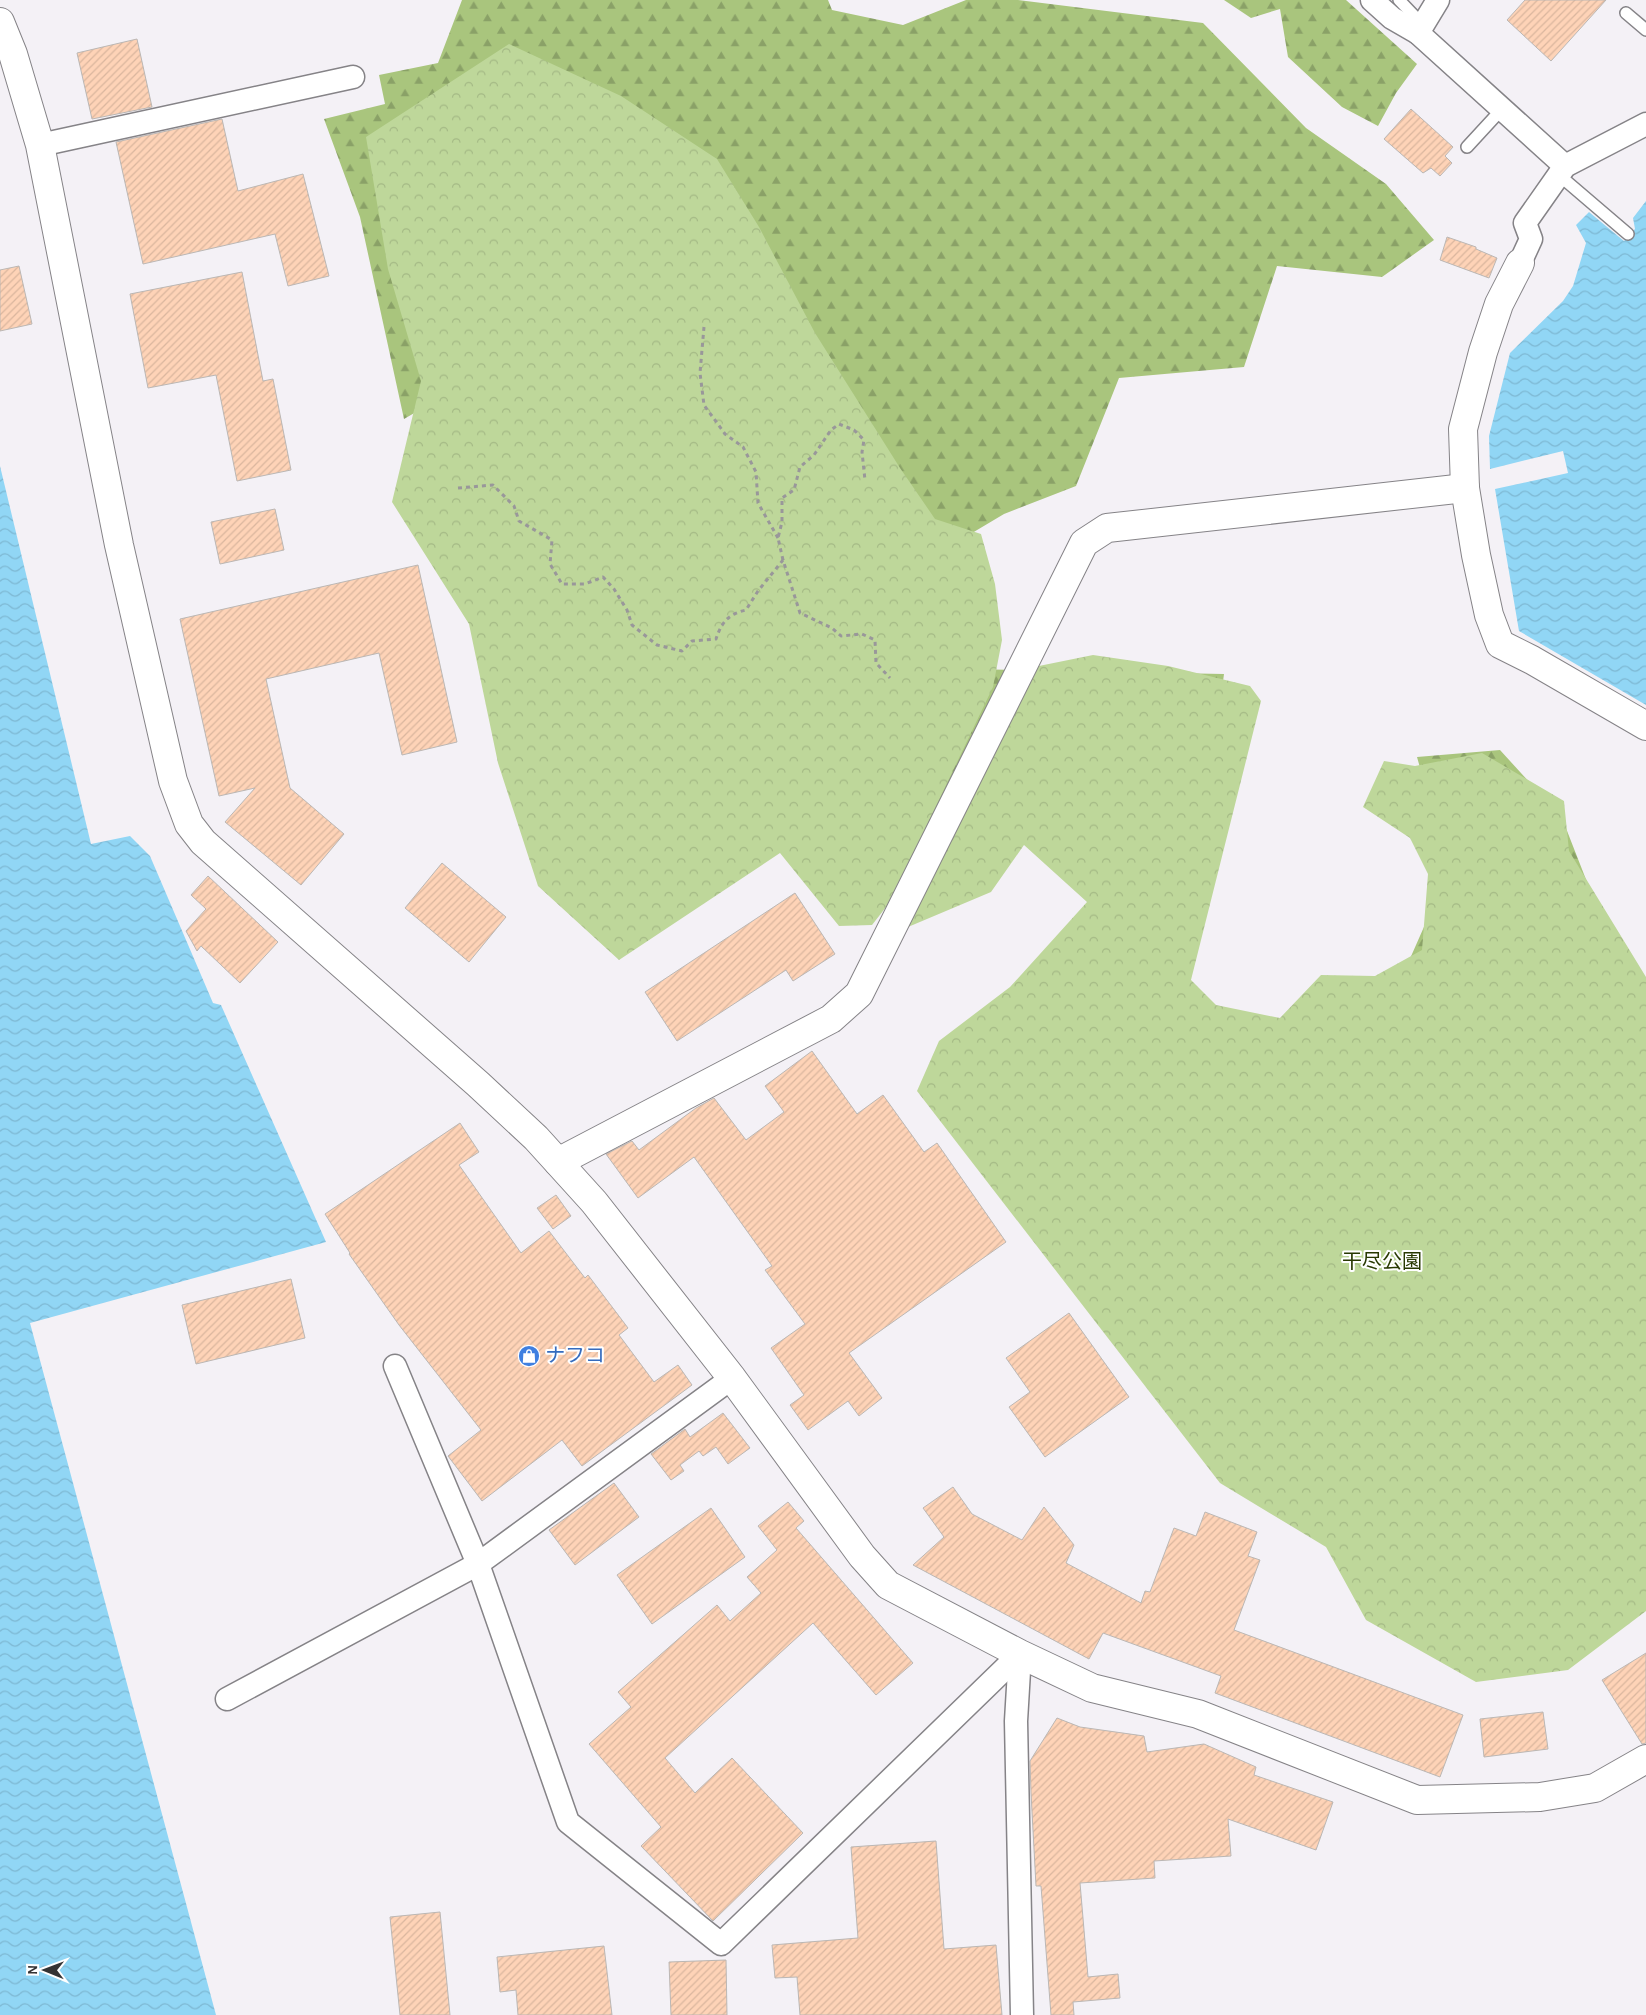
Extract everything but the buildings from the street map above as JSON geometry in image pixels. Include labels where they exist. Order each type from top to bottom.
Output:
[{"type":"street","points":[[1372,0],[1392,18],[1420,29],[1502,108],[1562,170]]},
{"type":"street","points":[[1420,29],[1438,0]]},
{"type":"street","points":[[0,22],[13,54],[40,144],[119,545],[173,782],[189,824],[203,842],[478,1084],[536,1138],[594,1202],[732,1378],[862,1556],[888,1585],[1020,1654],[1092,1688],[1198,1714],[1417,1800],[1540,1797],[1595,1788],[1646,1759]]},
{"type":"street","points":[[40,144],[353,76]]},
{"type":"street","points":[[1646,124],[1562,170],[1525,223],[1531,239],[1499,304],[1483,352],[1463,429],[1465,488],[1489,615],[1500,644],[1532,660],[1646,726]]},
{"type":"street","points":[[558,1162],[832,1018],[859,994],[1084,544],[1107,528],[1465,488]]},
{"type":"street","points":[[396,1366],[478,1564],[568,1822],[721,1944],[1020,1654]]},
{"type":"street","points":[[227,1699],[478,1564],[732,1378]]},
{"type":"street","points":[[1020,1654],[1016,1721],[1022,2015]]},
{"type":"lane","points":[[1398,0],[1420,29]]},
{"type":"lane","points":[[1626,13],[1646,30]]},
{"type":"lane","points":[[1467,147],[1502,108]]},
{"type":"lane","points":[[1562,170],[1628,234]]},
{"type":"path","points":[[704,327],[700,373],[704,405],[724,434],[743,447],[756,472],[758,503],[778,538],[800,613],[832,628],[841,636],[862,634],[875,640],[876,663],[890,678]]},
{"type":"path","points":[[778,538],[782,522],[782,498],[794,490],[800,467],[814,455],[831,430],[839,424],[854,430],[864,440],[862,452],[866,480]]},
{"type":"path","points":[[458,488],[493,485],[514,506],[519,521],[552,540],[550,564],[562,584],[585,584],[603,577],[614,589],[627,610],[632,625],[657,645],[682,651],[692,641],[716,639],[719,629],[732,613],[746,610],[758,591],[783,560]]},
{"type":"green space","points":[[462,0],[828,0],[832,10],[903,25],[966,0],[1018,0],[1203,23],[1306,128],[1386,184],[1434,240],[1382,277],[1277,266],[1244,367],[1119,378],[1076,486],[1004,514],[962,539],[969,669],[1224,674],[1183,979],[1231,1037],[1405,970],[1449,870],[1417,757],[1500,750],[1562,818],[1635,1005],[1646,1571],[1105,898],[1031,818],[882,900],[549,335],[404,419],[360,217],[324,119],[385,104],[379,75],[438,63]]},
{"type":"green space","points":[[1224,0],[1346,0],[1417,64],[1396,93],[1378,126],[1342,107],[1288,57],[1280,9],[1251,18]]},
{"type":"green space","points":[[509,44],[621,96],[717,159],[759,227],[815,333],[900,468],[935,519],[981,534],[995,584],[1002,640],[993,687],[890,902],[872,925],[839,926],[780,853],[619,960],[538,886],[498,763],[469,624],[392,502],[421,381],[388,269],[366,137]]},
{"type":"green space","name":"干尽公園","points":[[1093,655],[1168,666],[1250,686],[1261,701],[1191,980],[1216,1005],[1280,1018],[1321,975],[1375,976],[1422,950],[1428,874],[1410,838],[1363,807],[1384,761],[1415,766],[1482,753],[1564,801],[1569,851],[1646,977],[1646,1611],[1568,1670],[1476,1682],[1366,1620],[1326,1547],[1220,1483],[917,1091],[939,1041],[1010,987],[1087,902],[1024,845],[991,892],[908,927],[1029,668]]},
{"type":"water","points":[[1646,201],[1646,705],[1519,631],[1495,489],[1568,473],[1563,451],[1490,469],[1489,436],[1510,353],[1563,301],[1573,286],[1586,243],[1576,225],[1589,212],[1624,241],[1635,229],[1633,218]]},
{"type":"water","points":[[0,466],[91,844],[130,836],[150,856],[213,1003],[221,1005],[326,1242],[30,1323],[216,2015],[0,2015]]},
{"type":"place","name":"ナフコ","points":[[529,1356]]}]
